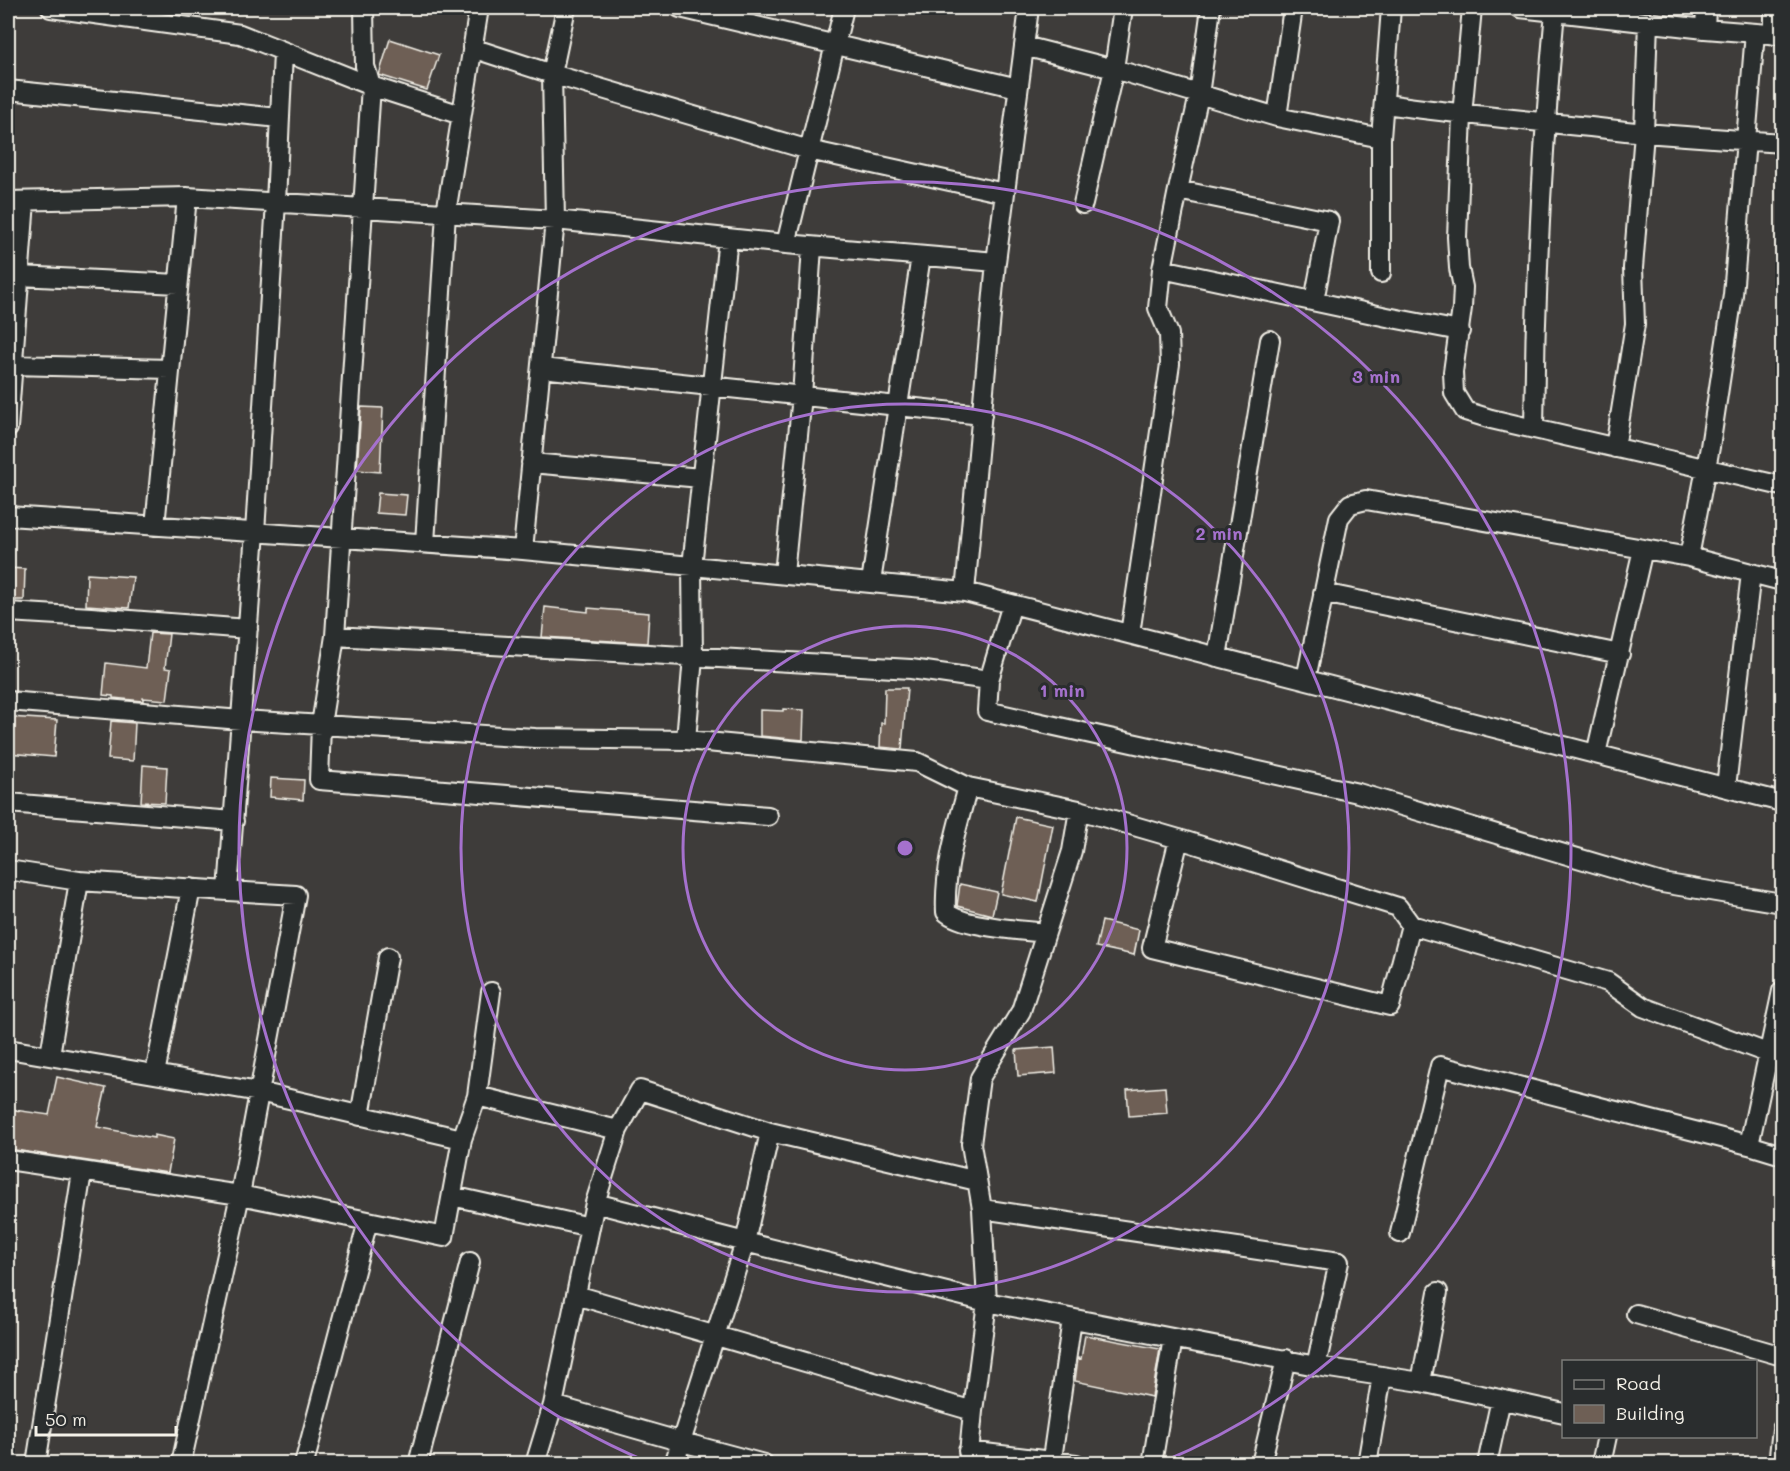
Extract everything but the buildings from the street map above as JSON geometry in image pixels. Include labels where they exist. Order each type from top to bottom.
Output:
[{"type":"street","points":[[51,8],[240,34],[371,86],[461,115]]},
{"type":"street","points":[[364,8],[365,66],[371,86],[364,208],[335,636],[321,725],[319,780],[768,816]]},
{"type":"street","points":[[425,543],[446,213],[479,8]]},
{"type":"street","points":[[523,550],[555,220],[552,74],[566,8]]},
{"type":"street","points":[[680,8],[736,14],[834,45],[1018,88]]},
{"type":"street","points":[[786,244],[844,8]]},
{"type":"street","points":[[965,592],[996,262],[1029,8]]},
{"type":"street","points":[[1083,204],[1114,69],[1123,8]]},
{"type":"street","points":[[1130,634],[1170,364],[1169,334],[1158,308],[1162,269],[1199,95],[1211,8]]},
{"type":"street","points":[[1277,117],[1293,8]]},
{"type":"street","points":[[1381,273],[1382,138],[1391,8]]},
{"type":"street","points":[[1472,8],[1462,115],[1457,237],[1463,287],[1460,331],[1453,372],[1454,393],[1465,411],[1782,486]]},
{"type":"street","points":[[1520,8],[1583,11],[1648,22],[1778,35],[1774,8]]},
{"type":"street","points":[[1705,29],[1706,8]]},
{"type":"street","points":[[1534,429],[1539,228],[1545,122],[1556,11]]},
{"type":"street","points":[[1615,448],[1635,324],[1633,268],[1644,133],[1648,22]]},
{"type":"street","points":[[1689,557],[1706,469],[1733,295],[1755,33]]},
{"type":"street","points":[[1024,46],[1114,69],[1277,117],[1382,138]]},
{"type":"street","points":[[472,48],[809,150],[1004,194]]},
{"type":"street","points":[[228,891],[255,532],[284,53]]},
{"type":"street","points":[[8,90],[279,118]]},
{"type":"street","points":[[1385,104],[1462,115],[1644,133],[1782,143]]},
{"type":"street","points":[[1178,190],[1329,221],[1314,301]]},
{"type":"street","points":[[8,428],[20,276],[16,201],[187,196],[555,220],[812,247],[996,262]]},
{"type":"street","points":[[155,526],[187,196]]},
{"type":"street","points":[[686,740],[693,657],[692,566],[728,238]]},
{"type":"street","points":[[784,574],[802,396],[812,247]]},
{"type":"street","points":[[871,582],[921,256]]},
{"type":"street","points":[[1162,269],[1460,331]]},
{"type":"street","points":[[20,276],[178,284]]},
{"type":"street","points":[[1217,657],[1270,340]]},
{"type":"street","points":[[13,365],[170,369]]},
{"type":"street","points":[[541,368],[982,415]]},
{"type":"street","points":[[531,463],[701,478]]},
{"type":"street","points":[[1306,679],[1339,518],[1350,504],[1366,500],[1689,557],[1782,581]]},
{"type":"street","points":[[8,516],[523,550],[965,592],[1782,802]]},
{"type":"street","points":[[1596,754],[1643,549]]},
{"type":"street","points":[[1726,787],[1751,573]]},
{"type":"street","points":[[1323,593],[1620,654]]},
{"type":"street","points":[[1012,604],[989,680],[987,711],[1358,793],[1662,882],[1782,903]]},
{"type":"street","points":[[8,612],[91,616],[248,629]]},
{"type":"street","points":[[335,636],[911,669],[989,680]]},
{"type":"street","points":[[8,701],[241,720],[535,738],[686,740],[917,762],[968,787],[1079,810],[1179,838],[1398,907],[1411,925],[1608,982],[1643,1007],[1770,1054]]},
{"type":"street","points":[[968,787],[954,838],[945,890],[946,912],[968,922],[1045,933]]},
{"type":"street","points":[[8,803],[234,821]]},
{"type":"street","points":[[1076,1464],[1052,1459],[968,1457],[987,1302],[982,1209],[971,1144],[980,1078],[1021,1011],[1072,851],[1079,810]]},
{"type":"street","points":[[1179,838],[1152,948],[1390,1006],[1411,925]]},
{"type":"street","points":[[8,870],[79,881],[296,895],[240,1195],[181,1464]]},
{"type":"street","points":[[50,1055],[79,881]]},
{"type":"street","points":[[155,1074],[191,888]]},
{"type":"street","points":[[360,1116],[388,957]]},
{"type":"street","points":[[1749,1145],[1782,991]]},
{"type":"street","points":[[8,1160],[240,1195],[444,1237],[462,1139],[477,1096],[491,992]]},
{"type":"street","points":[[8,1049],[259,1092],[462,1139]]},
{"type":"street","points":[[1400,1233],[1440,1066],[1782,1155]]},
{"type":"street","points":[[535,1464],[553,1405],[595,1203],[618,1130],[640,1090],[770,1132],[977,1181]]},
{"type":"street","points":[[477,1096],[618,1130]]},
{"type":"street","points":[[674,1464],[745,1242],[770,1132]]},
{"type":"street","points":[[36,1464],[82,1172]]},
{"type":"street","points":[[452,1196],[590,1227]]},
{"type":"street","points":[[595,1203],[987,1302],[1316,1366],[1421,1382],[1562,1413]]},
{"type":"street","points":[[982,1209],[1339,1262],[1316,1366]]},
{"type":"street","points":[[304,1464],[368,1221]]},
{"type":"street","points":[[418,1464],[470,1262]]},
{"type":"street","points":[[1421,1382],[1438,1292]]},
{"type":"street","points":[[576,1295],[973,1411]]},
{"type":"street","points":[[1636,1314],[1782,1356]]},
{"type":"street","points":[[1052,1459],[1072,1319]]},
{"type":"street","points":[[1152,1464],[1173,1338]]},
{"type":"street","points":[[1261,1464],[1286,1359]]},
{"type":"street","points":[[1367,1464],[1382,1376]]},
{"type":"street","points":[[1487,1464],[1501,1399]]},
{"type":"street","points":[[553,1405],[764,1464]]},
{"type":"street","points":[[1778,1464],[1782,1430]]},
{"type":"street","points":[[1601,1464],[1607,1438]]}]
